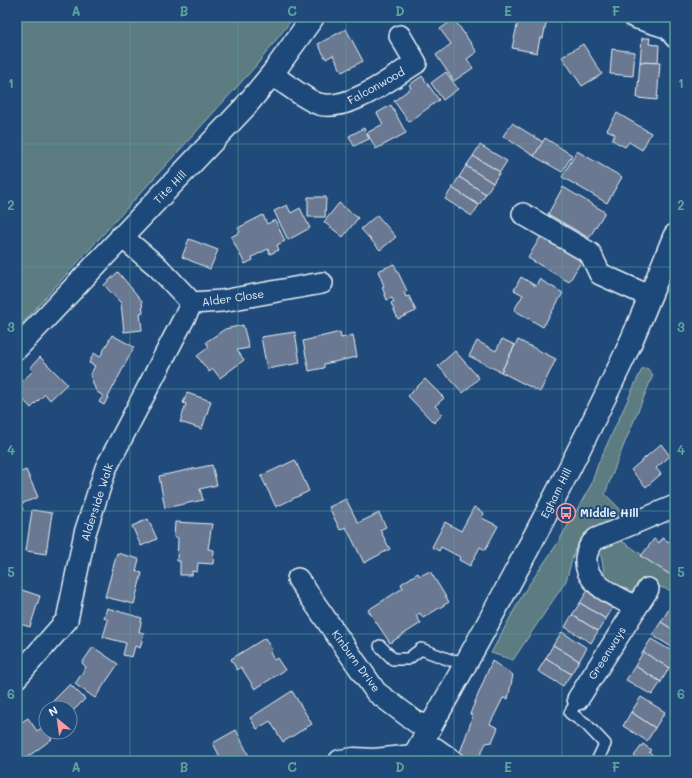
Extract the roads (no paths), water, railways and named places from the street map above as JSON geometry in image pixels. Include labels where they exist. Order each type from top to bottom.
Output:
[{"type":"main road","name":"Tite Hill","points":[[17,348],[121,236],[170,187],[244,108],[272,74],[313,17]]},
{"type":"main road","name":"Egham Hill","points":[[419,747],[467,662],[552,502],[626,353],[675,235]]},
{"type":"main road","points":[[340,761],[354,759],[374,760],[419,747]]},
{"type":"street","points":[[634,17],[669,28],[675,37]]},
{"type":"street","name":"Falconwood","points":[[272,74],[318,104],[341,104],[360,96],[422,59],[400,36]]},
{"type":"street","points":[[523,214],[590,253],[600,274],[649,296]]},
{"type":"street","name":"Alder Close","points":[[121,236],[158,267],[192,303],[222,301],[322,283]]},
{"type":"street","name":"Alderside Walk","points":[[17,676],[67,620],[85,533],[106,468],[192,303]]},
{"type":"street","points":[[636,607],[592,580],[586,569],[587,553],[592,543],[596,539],[675,506]]},
{"type":"street","name":"Kinburn Drive","points":[[298,579],[376,692],[416,722],[419,747]]},
{"type":"street","name":"Greenways","points":[[578,699],[648,589]]},
{"type":"street","points":[[419,747],[436,749],[453,761]]},
{"type":"lane","points":[[380,646],[393,659],[408,659],[421,649],[450,660],[467,662]]},
{"type":"lane","points":[[578,699],[570,713],[586,724],[605,744],[597,761]]},
{"type":"place","name":"Middle Hill","points":[[566,513]]}]
